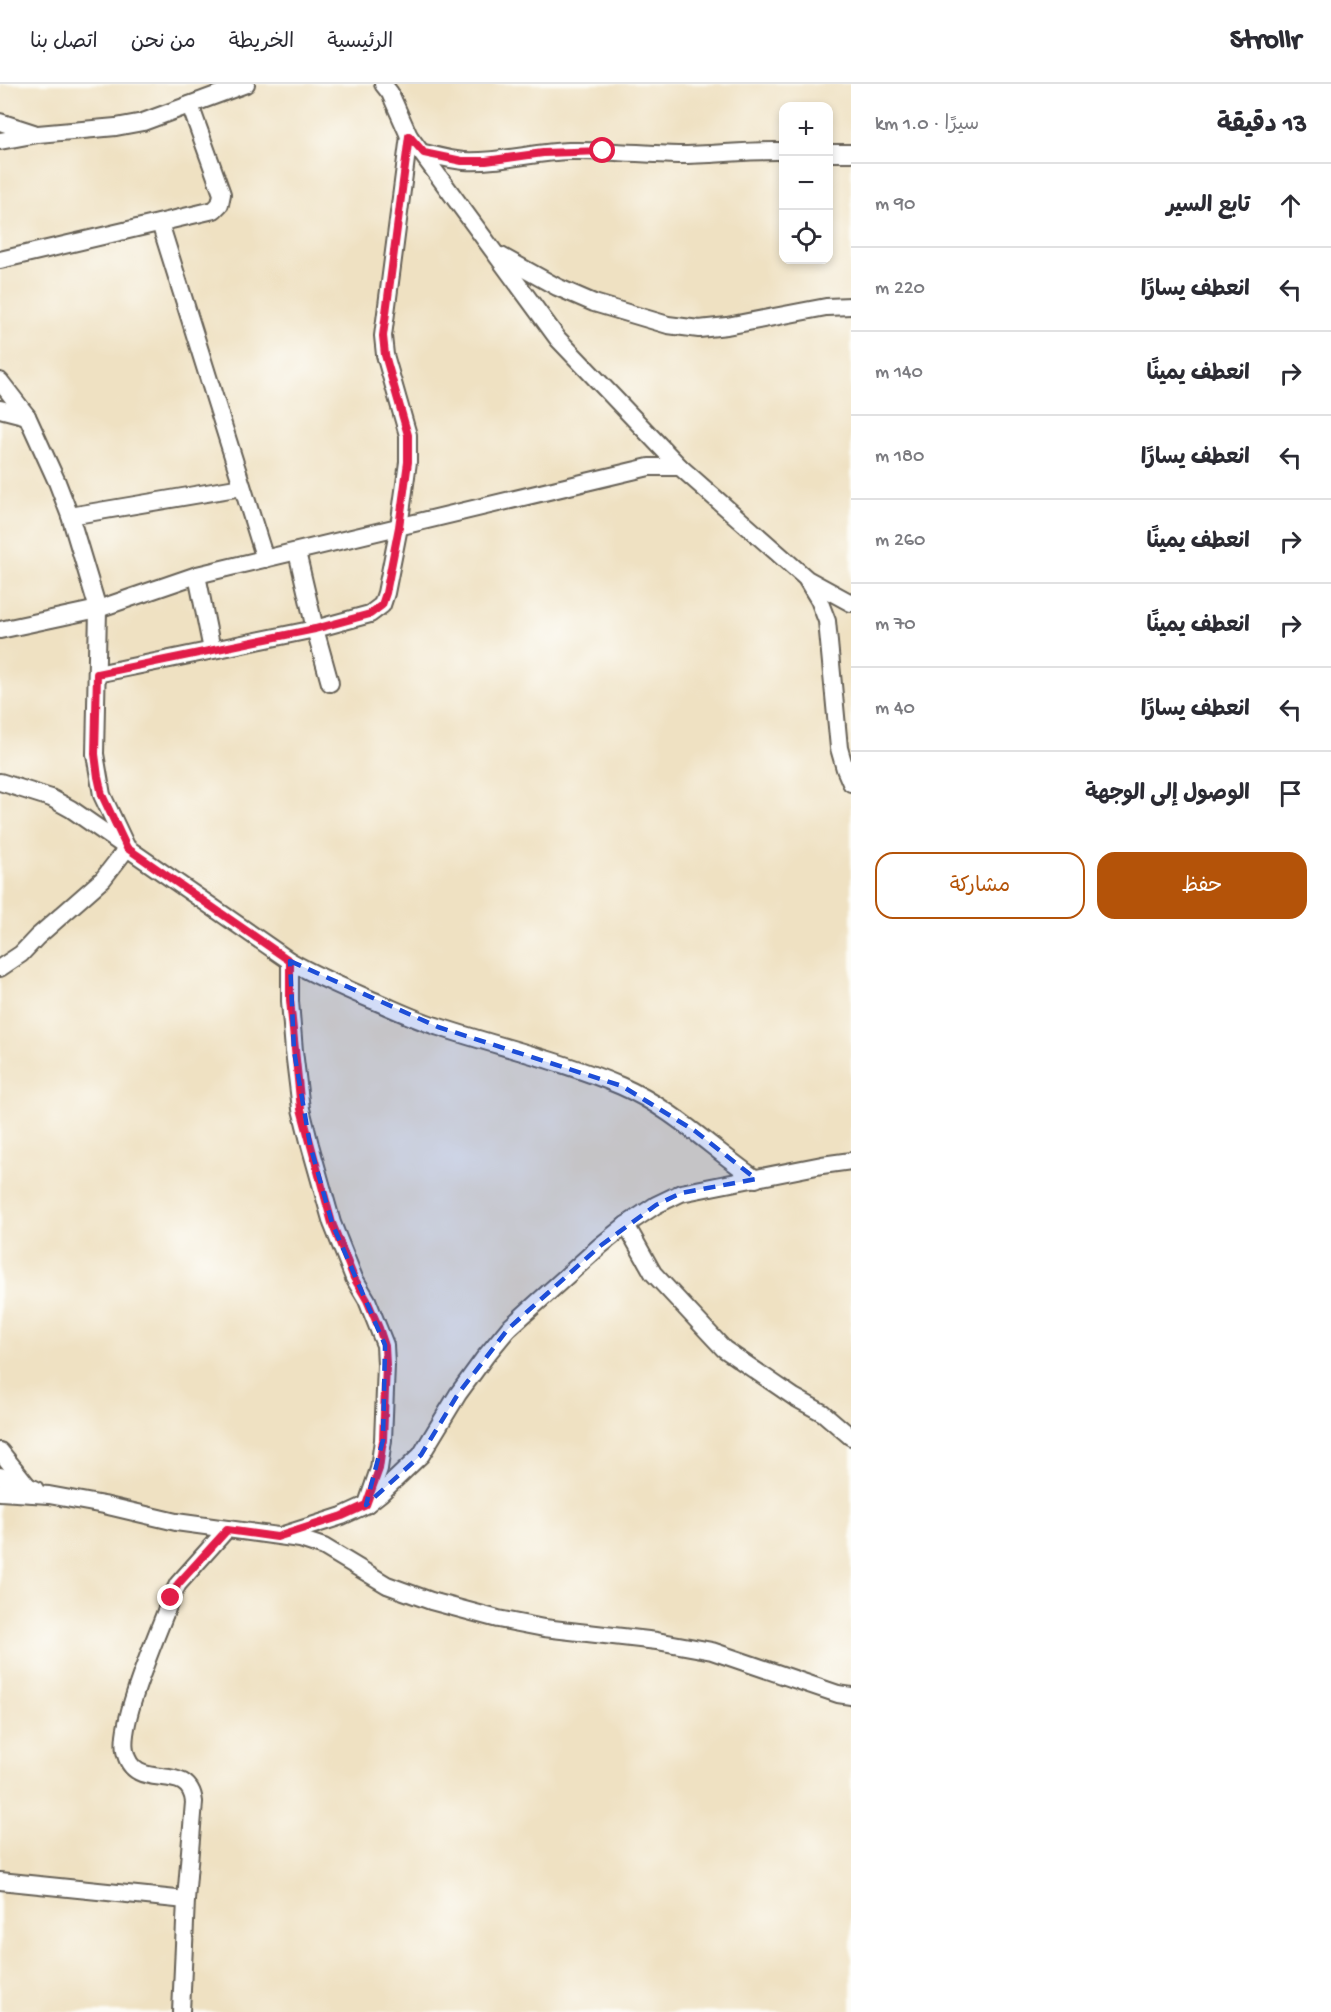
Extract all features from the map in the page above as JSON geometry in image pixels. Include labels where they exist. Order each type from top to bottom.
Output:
[{"type":"street","points":[[0,141],[38,134],[116,127],[142,122],[246,84]]},
{"type":"street","points":[[383,84],[390,93],[409,136],[424,153],[558,339],[680,467],[807,579],[851,603]]},
{"type":"street","points":[[0,260],[214,210],[220,204],[222,194],[190,105]]},
{"type":"street","points":[[0,122],[38,134]]},
{"type":"street","points":[[97,674],[315,629],[370,614],[382,605],[399,527],[408,462],[408,435],[385,355],[383,336],[409,136]]},
{"type":"street","points":[[424,153],[462,161],[486,161],[567,151],[681,155],[779,151]]},
{"type":"street","points":[[833,153],[851,153]]},
{"type":"street","points":[[160,223],[265,559]]},
{"type":"street","points":[[495,253],[557,287],[594,303],[668,325],[699,329],[727,326],[826,307],[851,306]]},
{"type":"street","points":[[0,381],[27,416],[57,482],[70,516],[98,609],[95,754],[102,795],[127,848]]},
{"type":"street","points":[[0,409],[27,416]]},
{"type":"street","points":[[0,630],[98,609],[197,575],[649,467],[680,467]]},
{"type":"street","points":[[70,516],[242,487]]},
{"type":"street","points":[[297,552],[330,683]]},
{"type":"street","points":[[197,575],[212,650]]},
{"type":"street","points":[[807,579],[819,600],[827,621],[839,748],[851,783]]},
{"type":"street","points":[[0,782],[51,798],[71,809],[290,961],[320,978],[438,1027],[530,1054],[622,1086],[695,1131],[756,1179]]},
{"type":"street","points":[[0,968],[21,954],[103,879],[127,848]]},
{"type":"street","points":[[290,961],[291,1011],[301,1109],[332,1223],[385,1346],[382,1449],[379,1469],[366,1505]]},
{"type":"street","points":[[277,1537],[342,1516],[366,1505],[421,1455],[458,1394],[508,1329],[626,1225],[656,1204],[681,1193],[851,1161]]},
{"type":"street","points":[[626,1225],[652,1273],[724,1349],[794,1397],[824,1413],[851,1437]]},
{"type":"street","points":[[0,1450],[27,1485]]},
{"type":"street","points":[[0,1476],[27,1485],[49,1496]]},
{"type":"street","points":[[0,1492],[49,1496],[104,1505],[176,1522],[300,1539],[324,1547],[387,1585],[431,1601],[498,1619],[544,1628],[657,1641],[712,1652],[838,1694],[851,1696]]},
{"type":"street","points":[[181,2012],[193,1790],[187,1784],[171,1778],[148,1776],[138,1772],[125,1752],[125,1738],[129,1713],[171,1598],[178,1584],[227,1530]]},
{"type":"street","points":[[0,1881],[186,1900]]},
{"type":"highlighted area","points":[[290,961],[438,1027],[622,1086],[695,1131],[756,1179],[681,1193],[656,1205],[600,1246],[508,1329],[458,1394],[421,1455],[366,1505],[383,1440],[385,1345],[332,1223],[310,1145],[294,1051]]},
{"type":"route","points":[[171,1598],[187,1573],[227,1530],[277,1537],[342,1516],[366,1505],[379,1469],[383,1440],[385,1346],[332,1223],[301,1109],[290,1000],[290,961],[127,848],[102,795],[98,777],[95,754],[97,674],[315,629],[370,614],[382,605],[399,527],[408,462],[408,435],[385,355],[383,336],[409,136],[424,153],[462,161],[486,161],[567,151],[603,151]]}]
